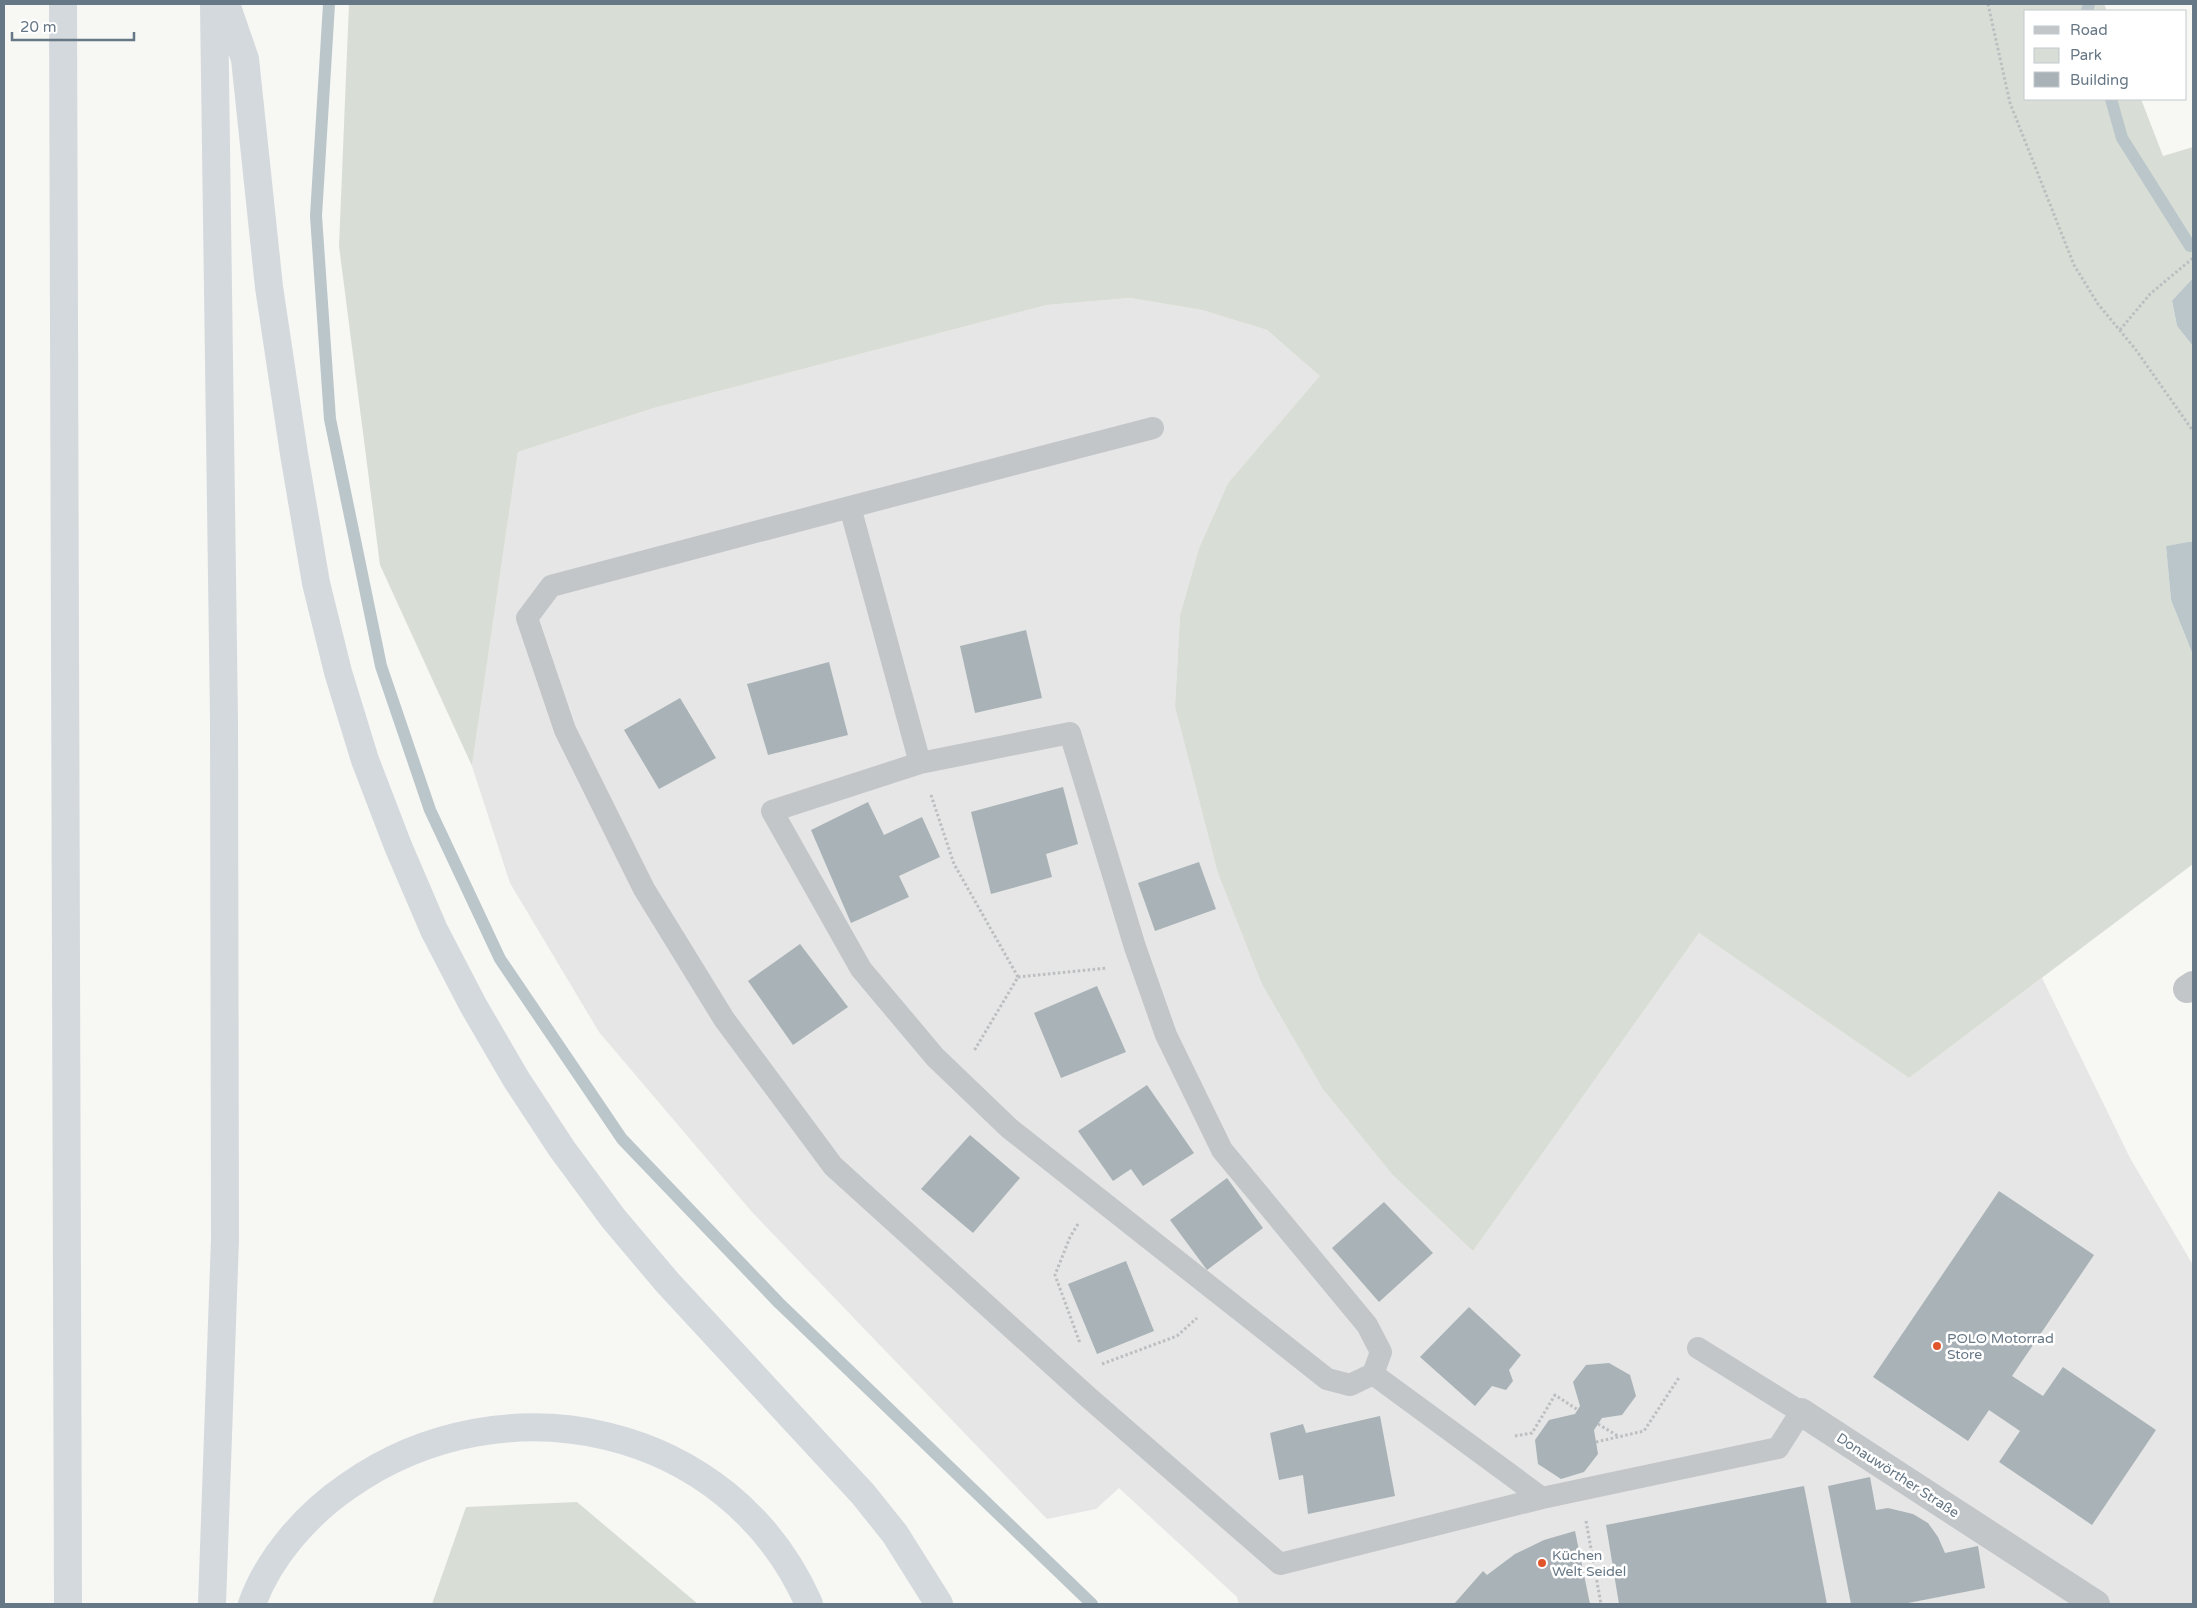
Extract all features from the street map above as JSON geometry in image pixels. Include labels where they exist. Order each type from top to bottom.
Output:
[{"type":"highway","points":[[63,4],[68,1604]]},
{"type":"highway","points":[[212,1604],[225,1239],[224,729],[214,4]]},
{"type":"highway","points":[[226,4],[245,58],[269,287],[316,583],[338,672],[365,760],[398,846],[434,930],[473,1006],[516,1079],[562,1149],[607,1210],[667,1282],[863,1494],[894,1534],[939,1604]]},
{"type":"highway","points":[[252,1604],[257,1589],[279,1555],[304,1524],[332,1497],[365,1474],[399,1454],[436,1440],[475,1431],[514,1426],[554,1426],[594,1432],[632,1443],[668,1458],[703,1478],[734,1502],[763,1531],[787,1564],[809,1604]]},
{"type":"street","name":"Donauwörther Straße","points":[[1801,1412],[2096,1604]]},
{"type":"lane","points":[[1153,428],[551,586],[527,618],[565,730],[644,889],[724,1019],[833,1166],[1088,1397],[1280,1564],[1542,1498],[1778,1448],[1801,1412]]},
{"type":"lane","points":[[850,507],[920,763]]},
{"type":"lane","points":[[1070,733],[1141,965],[1166,1035],[1222,1150],[1367,1325],[1381,1352],[1373,1374],[1350,1385],[1327,1379],[1009,1128],[935,1057],[861,969],[772,811],[920,763],[1070,733]]},
{"type":"lane","name":"Donauwörther Straße","points":[[1698,1348],[1801,1412]]},
{"type":"lane","points":[[1373,1374],[1542,1498]]},
{"type":"path","points":[[1988,4],[2010,104],[2047,202],[2074,265],[2098,304],[2120,330],[2193,431]]},
{"type":"path","points":[[2120,330],[2150,294],[2193,258]]},
{"type":"path","points":[[920,763],[954,864],[1018,976]]},
{"type":"path","points":[[1018,976],[1141,965]]},
{"type":"path","points":[[958,1079],[1018,976]]},
{"type":"path","points":[[1080,1345],[1055,1275],[1070,1237],[1096,1196]]},
{"type":"path","points":[[1099,1365],[1176,1336],[1198,1317],[1217,1292]]},
{"type":"path","points":[[1596,1442],[1644,1431],[1698,1348]]},
{"type":"path","points":[[1532,1433],[1555,1395],[1578,1410]]},
{"type":"path","points":[[1598,1424],[1619,1437]]},
{"type":"path","points":[[1588,1531],[1601,1604]]},
{"type":"shaded area","points":[[2193,278],[2193,346],[2177,326],[2172,301]]},
{"type":"shaded area","points":[[1130,298],[1202,310],[1267,330],[1321,376],[1228,483],[1199,548],[1180,615],[1175,706],[1473,1251],[1699,933],[1909,1078],[2042,978],[2130,1158],[2193,1265],[2193,1604],[1239,1604],[1237,1597],[1119,1488],[1096,1509],[1047,1519],[752,1212],[599,1032],[510,883],[472,766],[518,452],[654,408],[1047,305]]},
{"type":"shaded area","points":[[2193,542],[2193,655],[2171,600],[2166,546]]},
{"type":"green space","points":[[349,4],[2104,4],[2107,10],[2024,10],[2024,100],[2141,100],[2163,156],[2193,147],[2193,278],[2172,302],[2177,326],[2193,346],[2193,542],[2166,546],[2171,600],[2193,655],[2193,864],[1909,1078],[1699,933],[1473,1251],[1393,1175],[1323,1089],[1262,984],[1218,873],[1175,706],[1180,615],[1199,548],[1228,483],[1320,376],[1267,330],[1202,310],[1130,298],[1047,305],[654,408],[518,452],[472,766],[380,565],[339,246]]},
{"type":"green space","points":[[577,1502],[698,1604],[432,1604],[466,1507]]},
{"type":"building","points":[[1026,630],[1042,698],[975,713],[960,646]]},
{"type":"building","points":[[829,662],[848,735],[768,755],[747,684]]},
{"type":"building","points":[[680,698],[716,758],[659,789],[624,730]]},
{"type":"building","points":[[1063,787],[1078,844],[1046,854],[1052,877],[991,894],[971,812]]},
{"type":"building","points":[[868,802],[884,835],[922,817],[940,857],[899,876],[909,897],[851,923],[811,830]]},
{"type":"building","points":[[1199,862],[1216,909],[1155,931],[1138,883]]},
{"type":"building","points":[[800,944],[848,1007],[793,1045],[748,981]]},
{"type":"building","points":[[1097,986],[1126,1052],[1061,1078],[1034,1013]]},
{"type":"building","points":[[1147,1085],[1194,1153],[1143,1186],[1131,1169],[1113,1181],[1078,1131]]},
{"type":"building","points":[[970,1135],[1020,1178],[973,1233],[921,1189]]},
{"type":"building","points":[[1227,1178],[1263,1228],[1207,1270],[1170,1220]]},
{"type":"building","points":[[1999,1191],[2094,1255],[2012,1376],[2043,1396],[2063,1367],[2156,1430],[2092,1525],[1999,1462],[2020,1431],[1989,1410],[1968,1441],[1873,1377]]},
{"type":"building","points":[[1384,1202],[1433,1253],[1379,1302],[1332,1248]]},
{"type":"building","points":[[1126,1261],[1154,1331],[1097,1354],[1068,1284]]},
{"type":"building","points":[[1469,1307],[1521,1355],[1509,1370],[1513,1381],[1506,1390],[1492,1386],[1475,1406],[1420,1357]]},
{"type":"building","points":[[1609,1363],[1630,1375],[1636,1396],[1622,1415],[1602,1418],[1594,1430],[1598,1454],[1584,1472],[1561,1479],[1538,1464],[1535,1440],[1549,1420],[1575,1414],[1580,1406],[1573,1382],[1586,1365]]},
{"type":"building","points":[[1380,1416],[1395,1496],[1308,1514],[1303,1475],[1279,1480],[1270,1433],[1303,1424],[1306,1433]]},
{"type":"building","points":[[1870,1477],[1876,1510],[1888,1508],[1913,1514],[1928,1523],[1938,1537],[1945,1553],[1978,1546],[1985,1588],[1903,1604],[1851,1604],[1828,1486]]},
{"type":"building","points":[[1804,1486],[1827,1604],[1619,1604],[1606,1525]]},
{"type":"building","name":"Küchen Welt Seidel","points":[[1575,1531],[1590,1604],[1454,1604],[1483,1571],[1487,1575],[1515,1554],[1544,1540]]},
{"type":"waterway","points":[[329,4],[316,216],[330,419],[381,666],[430,810],[500,959],[622,1139],[779,1303],[1092,1604]]},
{"type":"waterway","points":[[2087,10],[2089,4]]},
{"type":"waterway","points":[[2111,100],[2122,138],[2190,246]]},
{"type":"place","name":"POLO Motorrad Store","points":[[1937,1346]]},
{"type":"place","name":"Küchen Welt Seidel","points":[[1542,1563]]}]
